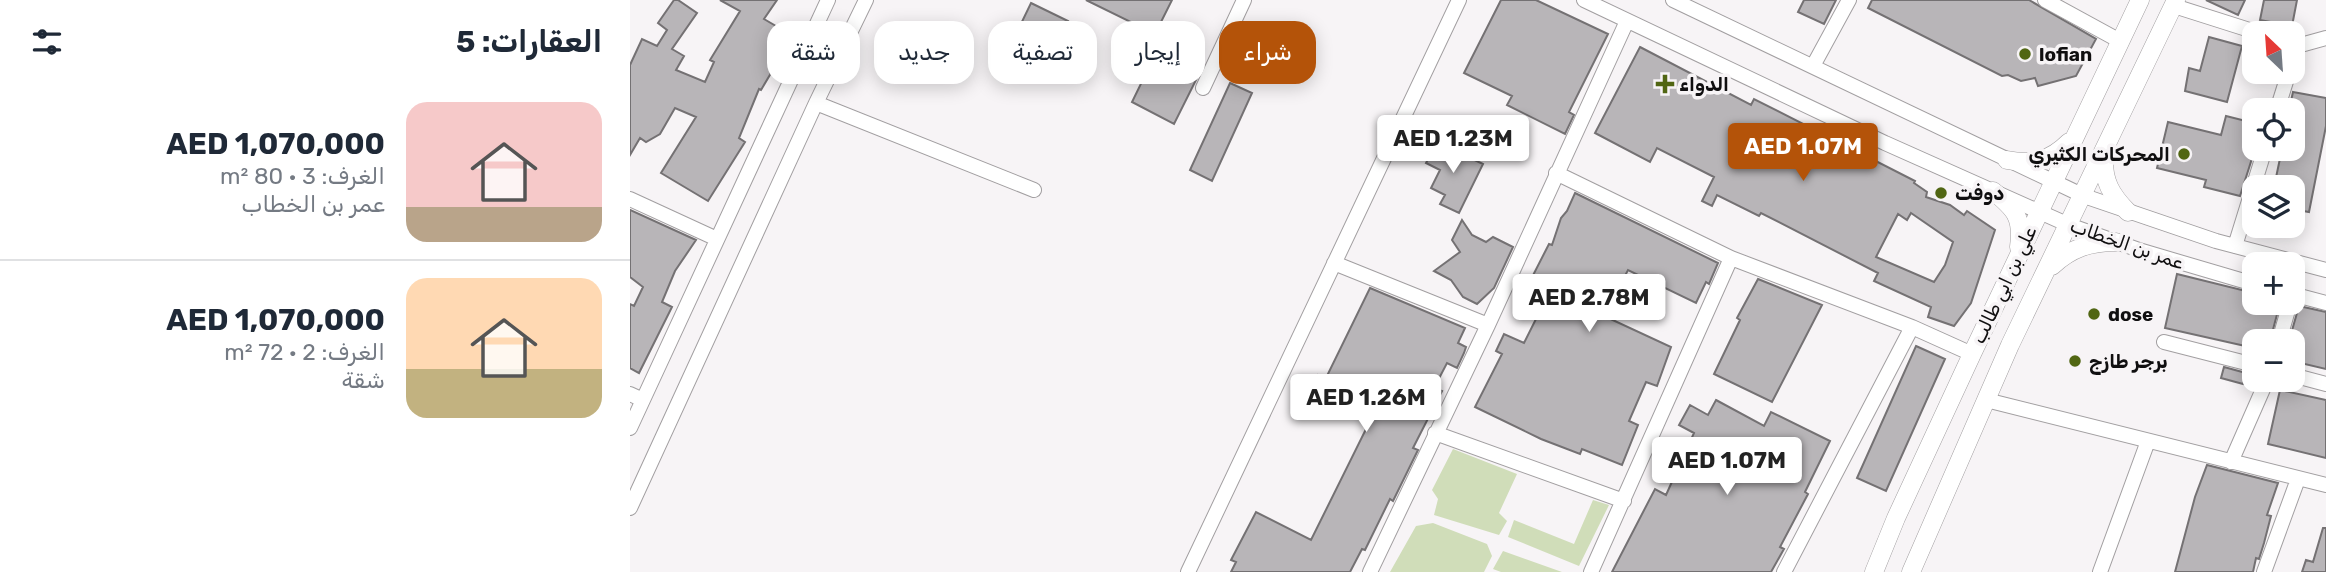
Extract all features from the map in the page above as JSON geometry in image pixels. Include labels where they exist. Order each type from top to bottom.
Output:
[{"type":"main road","name":"علي بن ابي طالب","points":[[1874,572],[1896,518],[2140,0]]},
{"type":"main road","name":"علي بن ابي طالب","points":[[1911,572],[1986,400],[2175,3]]},
{"type":"main road","points":[[2007,160],[2026,164],[2045,160],[2059,152],[2074,137]]},
{"type":"main road","points":[[2104,153],[2103,171],[2107,186],[2128,212]]},
{"type":"main road","points":[[1993,191],[2012,207],[2019,220],[2021,233],[2018,257]]},
{"type":"main road","points":[[2047,271],[2078,247],[2095,242],[2116,242]]},
{"type":"street","points":[[630,428],[637,397],[717,239],[828,0]]},
{"type":"street","points":[[630,508],[866,0]]},
{"type":"street","points":[[1203,88],[1244,0]]},
{"type":"street","points":[[1188,572],[1459,0]]},
{"type":"street","name":"عمر بن الخطاب","points":[[1584,0],[1885,143],[2069,225],[2242,280]]},
{"type":"street","name":"عمر بن الخطاب","points":[[1673,0],[2084,196],[2235,246],[2326,270]]},
{"type":"street","points":[[1813,66],[1849,0]]},
{"type":"street","points":[[2045,0],[2120,41]]},
{"type":"street","points":[[2175,3],[2242,27]]},
{"type":"street","points":[[1370,572],[1488,325],[1627,21]]},
{"type":"street","points":[[2305,46],[2326,38]]},
{"type":"street","points":[[816,103],[1034,190]]},
{"type":"street","points":[[2235,246],[2261,161]]},
{"type":"street","points":[[1556,173],[1731,258],[1912,327],[1972,355]]},
{"type":"street","points":[[630,199],[717,239]]},
{"type":"street","points":[[1591,572],[1731,258]]},
{"type":"street","points":[[1334,263],[1488,325]]},
{"type":"street","points":[[2305,298],[2326,303]]},
{"type":"street","points":[[1784,572],[1912,327]]},
{"type":"street","points":[[2164,342],[2242,362]]},
{"type":"street","points":[[2305,378],[2326,384]]},
{"type":"street","points":[[2231,462],[2262,392]]},
{"type":"street","points":[[1986,400],[2326,485]]},
{"type":"street","points":[[1435,433],[1624,502]]},
{"type":"street","points":[[2100,572],[2147,441]]},
{"type":"street","points":[[2264,572],[2298,479]]},
{"type":"green space","points":[[1453,449],[1517,474],[1499,513],[1507,521],[1499,535],[1434,515],[1438,499],[1432,490]]},
{"type":"green space","points":[[1593,500],[1609,505],[1579,566],[1508,537],[1514,520],[1574,544]]},
{"type":"green space","points":[[1433,523],[1487,544],[1492,556],[1484,572],[1390,572],[1416,526]]},
{"type":"green space","points":[[1503,551],[1562,572],[1501,572],[1493,569]]},
{"type":"building","points":[[674,0],[697,13],[672,49],[684,56],[676,70],[705,82],[714,62],[710,60],[740,11],[720,0],[777,0],[764,19],[767,21],[767,80],[761,90],[759,89],[739,138],[745,142],[708,201],[661,173],[696,117],[675,108],[660,134],[646,142],[640,138],[630,155],[630,65],[642,39],[657,46],[667,30],[658,23]]},
{"type":"building","points":[[1086,0],[1172,0],[1162,21],[1129,21]]},
{"type":"building","points":[[1501,0],[1536,0],[1608,34],[1569,112],[1574,115],[1565,134],[1507,105],[1512,96],[1464,73]]},
{"type":"building","points":[[1804,0],[1836,0],[1824,24],[1798,12]]},
{"type":"building","points":[[1872,0],[2029,0],[2096,39],[2076,76],[2038,86],[2035,78],[2021,81],[2008,75],[2002,76],[1868,8]]},
{"type":"building","points":[[2206,0],[2245,0],[2238,15]]},
{"type":"building","points":[[2264,0],[2297,0],[2293,21],[2260,20]]},
{"type":"building","points":[[1031,3],[1068,21],[1022,21]]},
{"type":"building","points":[[2209,37],[2242,46],[2227,102],[2185,91],[2189,68],[2200,71]]},
{"type":"building","points":[[1640,47],[1751,105],[1754,99],[1915,181],[1914,183],[1927,192],[1926,197],[1950,205],[1964,215],[1967,211],[1995,230],[1971,303],[1954,326],[1928,317],[1931,307],[1874,281],[1878,273],[1761,213],[1759,216],[1717,195],[1712,206],[1702,201],[1714,177],[1657,148],[1650,162],[1595,133]],"holes":[[[1911,213],[1953,242],[1945,265],[1934,282],[1876,257],[1898,214],[1907,220]]]},
{"type":"building","points":[[1141,84],[1194,84],[1174,124],[1132,102]]},
{"type":"building","points":[[1230,84],[1252,93],[1212,181],[1190,170]]},
{"type":"building","points":[[2293,92],[2326,98],[2326,126],[2309,212],[2305,211],[2305,175],[2277,175],[2279,161],[2305,161],[2305,98],[2292,98]]},
{"type":"building","points":[[2226,116],[2242,120],[2242,161],[2251,161],[2247,175],[2242,175],[2240,196],[2204,187],[2206,180],[2157,168],[2168,122],[2221,135]]},
{"type":"building","points":[[1437,142],[1483,164],[1459,213],[1440,204],[1445,195],[1431,188],[1440,170],[1426,163]]},
{"type":"building","points":[[1575,193],[1718,263],[1709,284],[1706,282],[1696,303],[1628,270],[1604,316],[1671,347],[1657,386],[1646,382],[1629,421],[1638,425],[1622,465],[1582,449],[1580,454],[1541,439],[1475,407],[1502,354],[1496,351],[1504,334],[1524,343],[1545,301],[1525,291],[1549,244],[1552,245],[1561,218]]},
{"type":"building","points":[[630,210],[696,240],[675,271],[662,302],[672,307],[639,373],[630,368],[630,304],[634,306],[643,287],[630,277]]},
{"type":"building","points":[[1462,220],[1472,235],[1486,242],[1493,237],[1513,247],[1494,288],[1477,304],[1463,297],[1451,280],[1434,271],[1460,252],[1452,240]]},
{"type":"building","points":[[2177,274],[2242,290],[2242,315],[2277,315],[2273,329],[2242,329],[2242,345],[2165,328]]},
{"type":"building","points":[[1758,279],[1822,305],[1772,402],[1714,374],[1740,320],[1737,318]]},
{"type":"building","points":[[1370,288],[1465,328],[1458,343],[1466,347],[1464,353],[1457,368],[1447,363],[1434,388],[1442,391],[1413,448],[1418,450],[1393,501],[1390,499],[1365,550],[1362,549],[1350,572],[1231,572],[1236,562],[1231,560],[1256,512],[1311,540],[1372,417],[1322,392],[1321,395],[1310,390],[1318,375],[1326,378]]},
{"type":"building","points":[[2305,307],[2326,312],[2326,369],[2305,364],[2305,329],[2292,329],[2296,315],[2305,315]]},
{"type":"building","points":[[1916,346],[1945,359],[1886,491],[1857,478]]},
{"type":"building","points":[[2224,367],[2242,372],[2242,384],[2221,378]]},
{"type":"building","points":[[2280,392],[2326,400],[2326,458],[2268,444]]},
{"type":"building","points":[[1716,400],[1764,426],[1771,412],[1830,441],[1805,492],[1808,494],[1780,547],[1784,549],[1771,572],[1612,572],[1655,489],[1666,495],[1694,433],[1679,425],[1690,405],[1708,415]]},
{"type":"building","points":[[2207,465],[2278,483],[2267,515],[2271,516],[2264,543],[2259,559],[2256,558],[2253,572],[2175,572],[2195,497]]},
{"type":"building","points":[[2323,528],[2326,528],[2326,572],[2302,572],[2306,560],[2313,562]]},
{"type":"place","name":"lofian","points":[[2025,54]]},
{"type":"place","name":"الدواء","points":[[1665,84]]},
{"type":"place","name":"المحركات الكثيري","points":[[2184,154]]},
{"type":"place","name":"دوفت","points":[[1941,193]]},
{"type":"place","name":"dose","points":[[2094,314]]},
{"type":"place","name":"برجر طازج","points":[[2075,361]]}]
